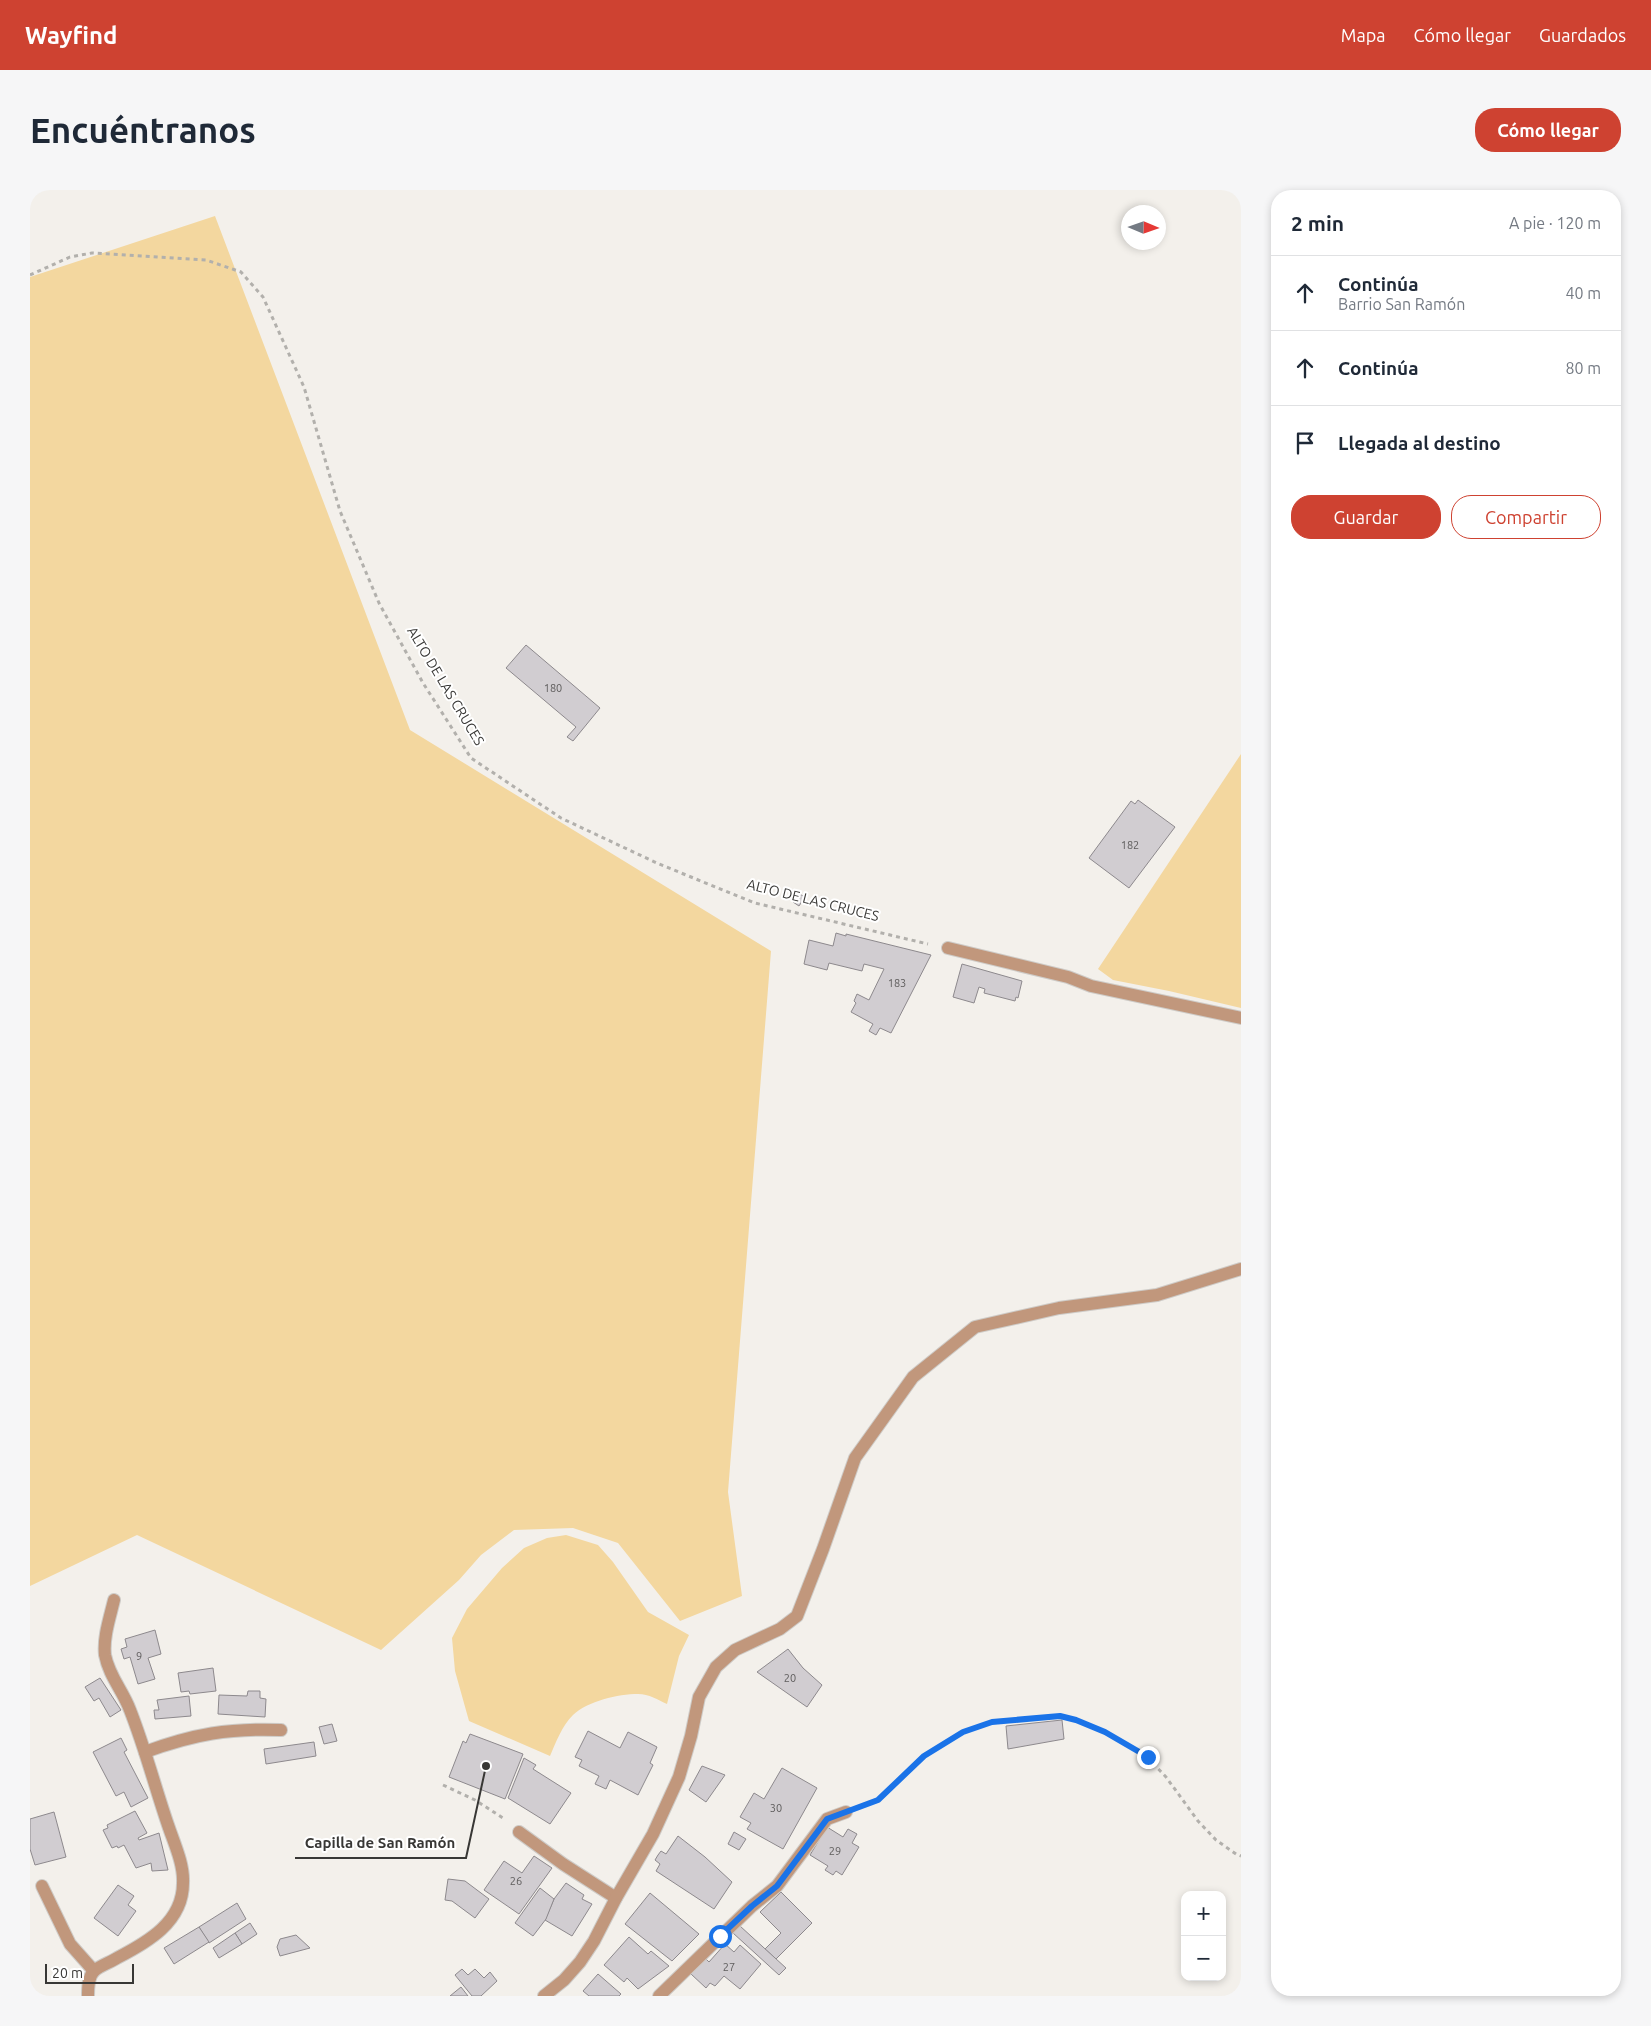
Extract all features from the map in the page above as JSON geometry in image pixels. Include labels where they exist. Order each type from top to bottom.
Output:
[{"type":"street","points":[[948,948],[1068,977],[1091,986],[1193,1006],[1241,1018]]},
{"type":"street","points":[[544,1996],[564,1980],[580,1962],[642,1856],[679,1777],[691,1736],[699,1698],[716,1667],[735,1650],[780,1629],[797,1616],[855,1458],[913,1377],[974,1327],[1058,1308],[1157,1295],[1241,1269]]},
{"type":"street","points":[[88,1996],[88,1985],[94,1971],[130,1952],[160,1931],[174,1917],[181,1901],[184,1882],[180,1862],[130,1708],[113,1680],[105,1655],[107,1629],[114,1600]]},
{"type":"street","points":[[145,1752],[175,1741],[223,1730],[281,1730]]},
{"type":"street","points":[[659,1996],[752,1906],[777,1886],[827,1819],[846,1812]]},
{"type":"street","points":[[519,1832],[563,1864],[616,1898]]},
{"type":"street","points":[[42,1886],[70,1944],[94,1971]]},
{"type":"path","name":"ALTO DE LAS CRUCES","points":[[30,275],[70,257],[92,253],[206,260],[241,272],[263,296],[304,386],[340,511],[379,603],[423,683],[472,758],[561,818],[659,864],[754,903],[948,948]]},
{"type":"path","points":[[846,1812],[878,1800],[924,1756],[963,1732],[992,1722],[1060,1716],[1076,1720],[1105,1732],[1148,1757],[1166,1777],[1198,1821],[1216,1840],[1241,1856]]},
{"type":"path","points":[[442,1785],[498,1813],[519,1832]]},
{"type":"shaded area","points":[[215,216],[410,730],[771,951],[728,1492],[742,1596],[680,1621],[618,1543],[573,1528],[514,1530],[481,1555],[459,1580],[381,1650],[137,1535],[30,1586],[30,277]]},
{"type":"shaded area","points":[[1241,754],[1241,1008],[1113,980],[1098,969]]},
{"type":"shaded area","points":[[566,1535],[598,1545],[613,1562],[648,1612],[689,1635],[679,1656],[667,1704],[642,1694],[622,1695],[595,1702],[573,1715],[560,1734],[550,1756],[469,1721],[455,1671],[452,1638],[467,1609],[502,1568],[524,1548],[547,1538]]},
{"type":"building","points":[[526,645],[600,708],[573,741],[567,737],[576,727],[506,668]]},
{"type":"building","points":[[1138,800],[1175,827],[1129,888],[1089,858],[1131,801],[1135,804]]},
{"type":"building","points":[[798,893],[805,897],[799,906],[793,902]]},
{"type":"building","points":[[836,933],[931,955],[891,1033],[880,1028],[876,1035],[869,1031],[873,1024],[851,1012],[856,1003],[854,1001],[857,994],[869,1000],[884,969],[864,964],[862,971],[829,963],[827,970],[804,964],[809,940],[833,946]]},
{"type":"building","points":[[962,964],[1022,981],[1018,998],[1016,997],[1015,1001],[984,993],[985,989],[979,987],[974,1003],[953,997]]},
{"type":"building","points":[[155,1630],[161,1654],[148,1658],[155,1679],[138,1684],[130,1657],[124,1659],[121,1649],[127,1647],[125,1639]]},
{"type":"building","points":[[788,1649],[803,1668],[822,1685],[807,1707],[757,1672]]},
{"type":"building","points":[[213,1668],[216,1691],[190,1694],[189,1691],[181,1692],[178,1673]]},
{"type":"building","points":[[100,1678],[121,1710],[110,1717],[99,1698],[94,1701],[85,1687]]},
{"type":"building","points":[[248,1691],[260,1691],[260,1698],[266,1699],[265,1717],[218,1714],[219,1695],[247,1696]]},
{"type":"building","points":[[189,1696],[191,1716],[155,1719],[154,1710],[159,1710],[157,1700]]},
{"type":"building","points":[[1062,1720],[1064,1739],[1008,1749],[1006,1726]]},
{"type":"building","points":[[332,1724],[337,1741],[324,1744],[319,1727]]},
{"type":"building","points":[[588,1731],[620,1748],[628,1732],[657,1747],[650,1763],[653,1765],[638,1795],[610,1780],[606,1789],[595,1784],[599,1776],[579,1766],[582,1760],[575,1757]]},
{"type":"building","points":[[470,1734],[523,1754],[505,1799],[449,1777],[463,1741],[466,1743]]},
{"type":"building","points":[[121,1738],[127,1750],[124,1752],[148,1798],[131,1807],[124,1792],[116,1796],[93,1752]]},
{"type":"building","points":[[314,1742],[316,1756],[266,1764],[264,1749]]},
{"type":"building","points":[[524,1758],[536,1765],[533,1769],[571,1793],[550,1824],[508,1798]]},
{"type":"building","points":[[702,1766],[725,1775],[706,1802],[689,1790]]},
{"type":"building","points":[[782,1768],[817,1788],[783,1849],[747,1829],[751,1823],[740,1817],[754,1793],[764,1799]]},
{"type":"building","points":[[135,1811],[147,1833],[138,1838],[139,1840],[159,1833],[168,1870],[152,1871],[151,1863],[136,1868],[124,1845],[112,1848],[103,1830],[108,1828],[107,1825]]},
{"type":"building","points":[[54,1812],[66,1857],[35,1865],[30,1849],[30,1819]]},
{"type":"building","points":[[827,1827],[843,1837],[848,1829],[857,1834],[852,1843],[859,1847],[842,1875],[836,1871],[833,1875],[825,1870],[828,1866],[810,1855]]},
{"type":"building","points":[[734,1832],[746,1839],[739,1850],[728,1844]]},
{"type":"building","points":[[678,1836],[705,1857],[732,1882],[714,1909],[656,1871],[660,1864],[655,1860],[658,1855],[661,1851],[666,1854]]},
{"type":"building","points":[[534,1856],[552,1868],[519,1914],[484,1890],[504,1861],[522,1873]]},
{"type":"building","points":[[448,1879],[465,1881],[489,1899],[475,1918],[452,1901],[445,1900]]},
{"type":"building","points":[[566,1883],[584,1895],[582,1899],[592,1904],[572,1936],[545,1920],[554,1899]]},
{"type":"building","points":[[118,1885],[134,1896],[128,1905],[136,1911],[118,1936],[94,1918]]},
{"type":"building","points":[[540,1888],[554,1899],[546,1919],[533,1936],[515,1923]]},
{"type":"building","points":[[781,1892],[812,1923],[776,1959],[765,1949],[781,1933],[760,1912]]},
{"type":"building","points":[[650,1893],[699,1934],[672,1961],[625,1924]]},
{"type":"building","points":[[237,1903],[246,1919],[209,1943],[199,1927]]},
{"type":"building","points":[[250,1923],[257,1934],[242,1944],[235,1933]]},
{"type":"building","points":[[740,1926],[786,1968],[779,1975],[733,1933]]},
{"type":"building","points":[[199,1927],[209,1942],[174,1964],[164,1948]]},
{"type":"building","points":[[235,1933],[242,1944],[219,1958],[213,1948]]},
{"type":"building","points":[[296,1935],[310,1948],[280,1956],[277,1947],[280,1939]]},
{"type":"building","points":[[629,1937],[648,1954],[651,1951],[669,1966],[638,1989],[627,1978],[624,1982],[604,1965]]},
{"type":"building","points":[[725,1944],[734,1952],[740,1945],[761,1964],[740,1989],[724,1976],[715,1986],[710,1983],[706,1988],[691,1974],[706,1959],[709,1962]]},
{"type":"building","points":[[462,1969],[468,1975],[475,1969],[484,1978],[490,1972],[497,1981],[481,1996],[472,1996],[455,1975]]},
{"type":"building","points":[[598,1974],[621,1994],[619,1996],[589,1996],[583,1991]]},
{"type":"building","points":[[461,1987],[468,1996],[450,1996]]},
{"type":"place","name":"Capilla de San Ramón","points":[[486,1766]]},
{"type":"route","points":[[720,1936],[777,1886],[827,1819],[878,1800],[924,1756],[963,1732],[992,1722],[1060,1716],[1076,1720],[1105,1732],[1148,1757]]}]
